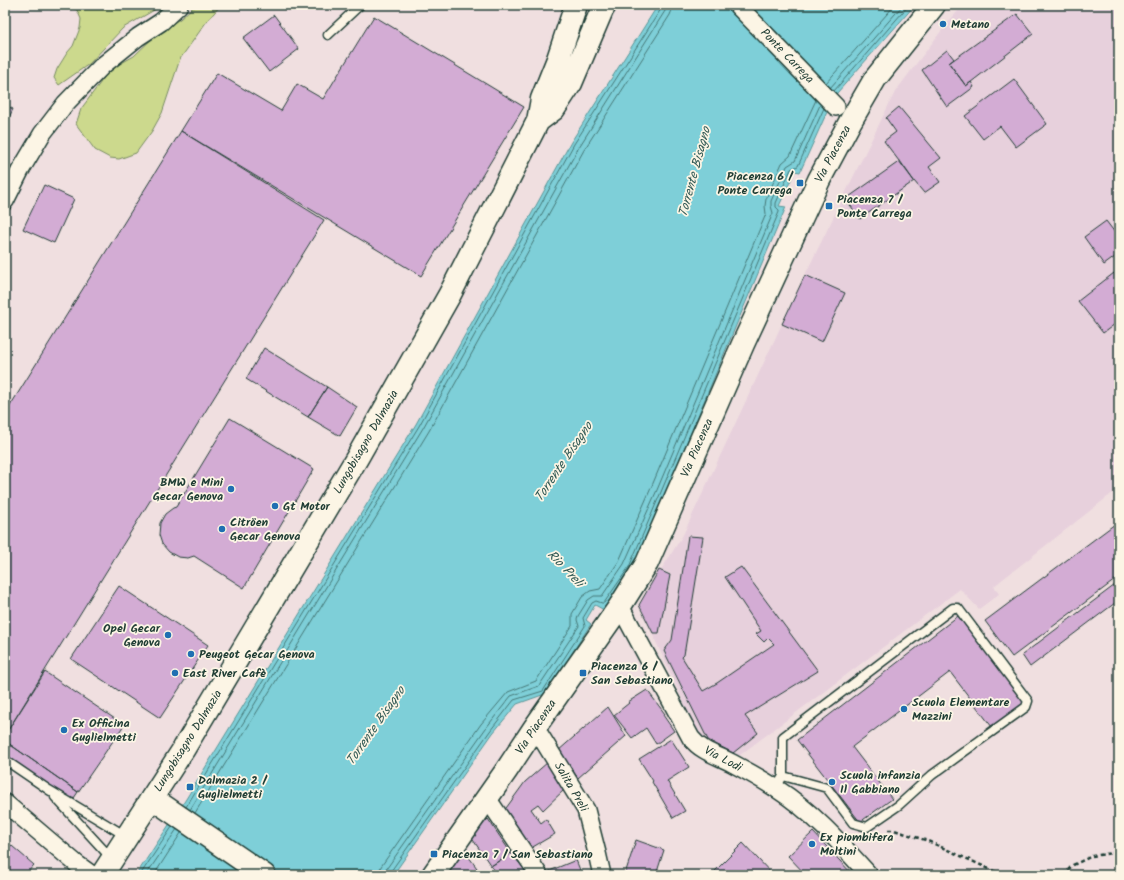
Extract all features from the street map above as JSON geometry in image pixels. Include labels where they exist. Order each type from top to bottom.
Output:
[{"type":"main road","name":"Lungobisagno Dalmazia","points":[[107,867],[127,836],[161,804],[183,750],[357,458],[450,294],[538,121],[542,99],[558,59],[576,5]]},
{"type":"main road","name":"Lungobisagno Dalmazia","points":[[538,121],[554,109],[571,83],[602,10],[606,5]]},
{"type":"main road","name":"Via Piacenza","points":[[433,875],[488,798],[535,727],[620,606],[646,563],[742,344],[819,180],[875,79],[934,5]]},
{"type":"main road","points":[[161,804],[264,875]]},
{"type":"street","points":[[5,201],[20,170],[42,134],[65,104],[102,66],[138,37],[161,22],[179,5]]},
{"type":"street","name":"Ponte Carrega","points":[[737,5],[836,107]]},
{"type":"street","name":"Via Lodi","points":[[620,606],[696,745],[732,763],[780,782],[794,800],[839,842],[869,875]]},
{"type":"street","name":"Salita Preli","points":[[535,727],[586,810],[602,875]]},
{"type":"street","points":[[488,798],[539,875]]},
{"type":"street","points":[[5,803],[78,865],[92,875]]},
{"type":"lane","points":[[328,35],[360,5]]},
{"type":"lane","points":[[953,608],[958,608],[1028,701],[1026,707],[932,775],[899,805],[867,827],[853,823],[827,788],[780,782],[783,737],[953,608]]},
{"type":"lane","points":[[5,760],[49,790],[127,836]]},
{"type":"lane","points":[[49,790],[107,867]]},
{"type":"path","points":[[886,831],[894,830],[928,841],[1001,875]]},
{"type":"path","points":[[1063,875],[1073,865],[1092,856],[1119,852]]},
{"type":"shaded area","points":[[963,5],[1119,5],[1119,488],[994,586],[999,594],[979,609],[960,589],[732,761],[704,746],[639,605],[683,535],[805,275],[895,92],[945,26]]},
{"type":"green space","points":[[67,5],[163,5],[123,28],[89,64],[59,85],[54,78],[57,69],[73,46],[80,28],[81,19],[77,10]]},
{"type":"green space","points":[[200,5],[221,5],[207,21],[180,59],[162,113],[152,131],[136,153],[119,159],[110,158],[95,150],[76,124],[81,109],[106,75],[118,65],[134,56],[159,32],[180,19],[192,8]]},
{"type":"water","points":[[658,5],[915,5],[837,93],[800,172],[795,171],[779,206],[786,207],[632,569],[604,610],[595,605],[586,620],[591,624],[545,694],[517,704],[493,733],[393,875],[136,875],[186,799],[416,424],[571,142]]},
{"type":"building","points":[[1017,14],[1033,34],[966,86],[949,63]]},
{"type":"building","points":[[274,15],[299,49],[269,72],[243,38]]},
{"type":"building","points":[[374,16],[524,107],[421,276],[181,131],[217,73],[281,111],[297,84],[323,99]]},
{"type":"building","points":[[947,50],[954,59],[949,63],[966,86],[971,82],[974,87],[947,107],[922,70]]},
{"type":"building","points":[[1014,79],[1047,124],[1016,147],[1000,126],[983,139],[965,116]]},
{"type":"building","points":[[5,105],[13,109],[5,126]]},
{"type":"building","points":[[899,107],[941,158],[929,167],[940,182],[924,193],[884,141],[896,132],[886,118]]},
{"type":"building","points":[[181,131],[324,220],[5,735],[5,414]]},
{"type":"building","points":[[900,161],[914,181],[860,219],[846,199]]},
{"type":"building","points":[[44,185],[74,199],[54,243],[23,229]]},
{"type":"building","points":[[1106,221],[1119,238],[1119,254],[1104,265],[1084,237]]},
{"type":"building","points":[[1114,273],[1119,279],[1119,321],[1103,333],[1078,301]]},
{"type":"building","points":[[805,275],[845,293],[822,342],[782,324]]},
{"type":"building","points":[[264,348],[327,387],[308,417],[246,379]]},
{"type":"building","points":[[327,387],[357,407],[340,436],[308,417]]},
{"type":"building","points":[[230,418],[314,469],[244,588],[194,556],[188,558],[178,557],[169,552],[162,544],[159,535],[160,523],[165,514],[176,507]]},
{"type":"building","points":[[1119,521],[1119,577],[1012,657],[985,621]]},
{"type":"building","points":[[688,536],[703,537],[684,655],[682,657],[703,691],[774,644],[768,638],[764,642],[756,634],[761,631],[725,577],[741,567],[818,671],[745,716],[758,733],[733,753],[708,740],[664,651],[672,640]]},
{"type":"building","points":[[659,570],[670,575],[659,633],[653,633],[639,605]]},
{"type":"building","points":[[1119,582],[1119,600],[1030,667],[1022,655]]},
{"type":"building","points":[[119,586],[208,645],[160,718],[71,659]]},
{"type":"building","points":[[958,616],[1025,702],[992,727],[950,672],[852,747],[892,799],[860,822],[797,740]]},
{"type":"building","name":"Ex Officina Guglielmetti","points":[[45,672],[124,725],[78,792],[5,741],[5,735]]},
{"type":"building","points":[[647,690],[665,714],[663,715],[674,731],[656,744],[646,728],[632,738],[614,715],[629,703],[628,702]]},
{"type":"building","points":[[608,707],[626,736],[578,778],[558,751]]},
{"type":"building","points":[[671,739],[689,767],[667,781],[685,811],[673,818],[639,759]]},
{"type":"building","points":[[5,741],[78,792],[72,801],[5,756]]},
{"type":"building","points":[[548,762],[565,789],[543,810],[538,804],[531,809],[541,823],[546,819],[555,834],[526,851],[501,815],[525,782]]},
{"type":"building","points":[[488,819],[511,853],[491,866],[471,837]]},
{"type":"building","name":"Ex piombifera Moltini","points":[[813,832],[853,875],[806,875],[788,856]]},
{"type":"building","points":[[5,840],[34,865],[25,875],[5,875]]},
{"type":"building","points":[[636,840],[664,850],[656,875],[625,874]]},
{"type":"building","points":[[743,843],[773,875],[711,875]]},
{"type":"building","points":[[463,849],[482,875],[442,875]]},
{"type":"building","points":[[511,853],[529,875],[499,875],[491,866]]},
{"type":"building","points":[[576,860],[582,875],[548,875],[547,872]]},
{"type":"place","name":"Metano","points":[[943,24]]},
{"type":"place","name":"Piacenza 6 / Ponte Carrega","points":[[800,183]]},
{"type":"place","name":"Piacenza 7 / Ponte Carrega","points":[[829,206]]},
{"type":"place","name":"BMW e Mini Gecar Genova","points":[[231,489]]},
{"type":"place","name":"Gt Motor","points":[[275,506]]},
{"type":"place","name":"Citröen Gecar Genova","points":[[222,529]]},
{"type":"place","name":"Opel Gecar Genova","points":[[168,635]]},
{"type":"place","name":"Peugeot Gecar Genova","points":[[191,654]]},
{"type":"place","name":"East River Cafè","points":[[175,673]]},
{"type":"place","name":"Piacenza 6 / San Sebastiano","points":[[583,673]]},
{"type":"place","name":"Scuola Elementare Mazzini","points":[[904,709]]},
{"type":"place","name":"Ex Officina Guglielmetti","points":[[64,730]]},
{"type":"place","name":"Scuola infanzia Il Gabbiano","points":[[832,782]]},
{"type":"place","name":"Dalmazia 2 / Guglielmetti","points":[[190,787]]},
{"type":"place","name":"Ex piombifera Moltini","points":[[812,844]]},
{"type":"place","name":"Piacenza 7 / San Sebastiano","points":[[434,854]]},
{"type":"water label","name":"Torrente Bisagno","points":[[695,172]]},
{"type":"water label","name":"Torrente Bisagno","points":[[564,462]]},
{"type":"water label","name":"Rio Preli","points":[[565,569]]},
{"type":"water label","name":"Torrente Bisagno","points":[[376,726]]}]
